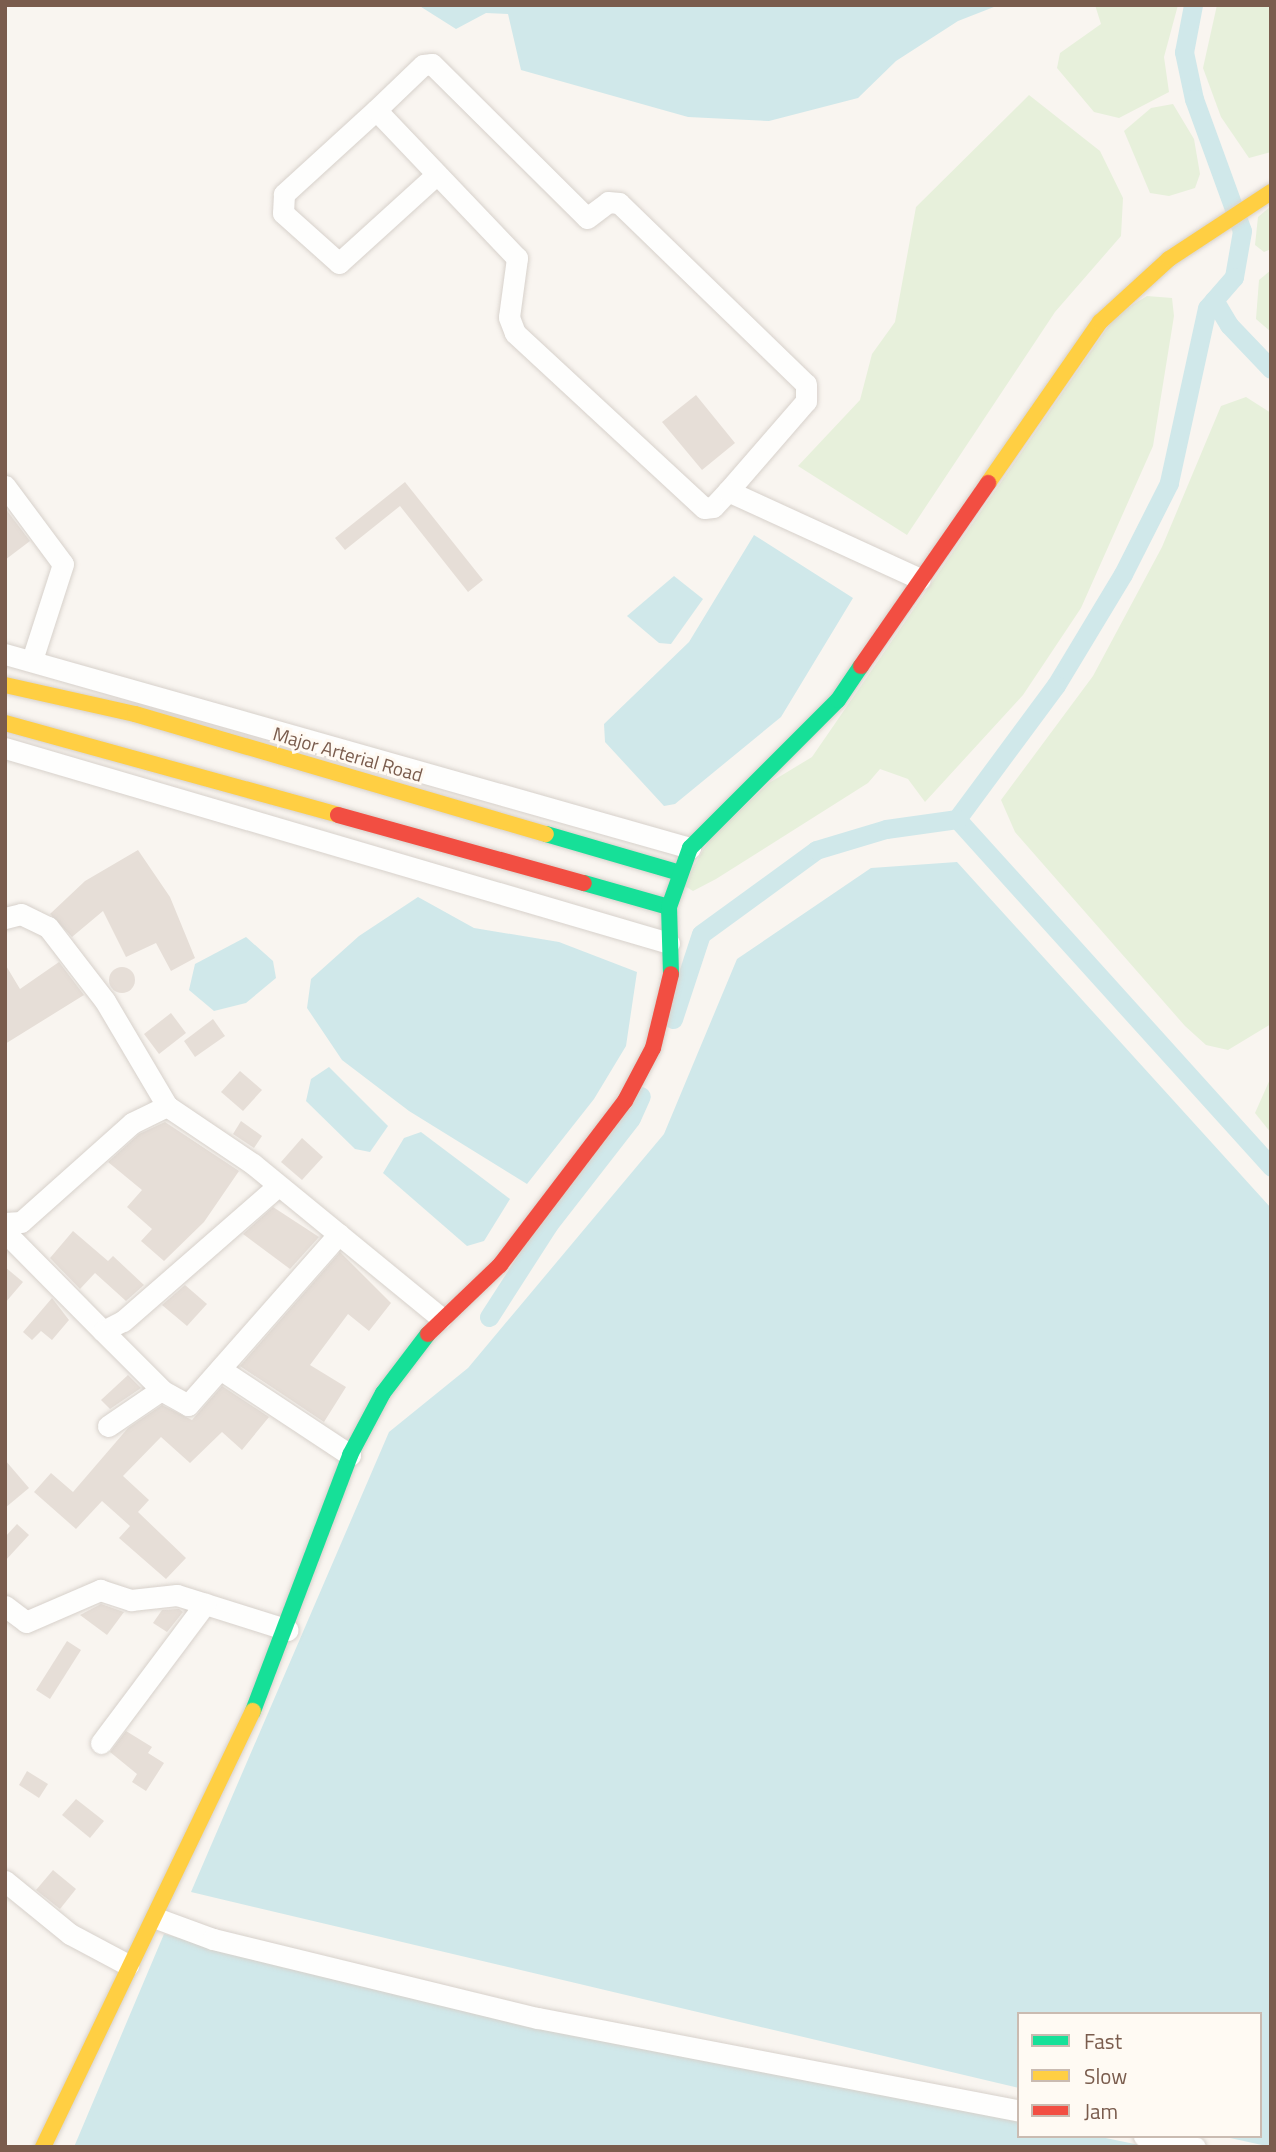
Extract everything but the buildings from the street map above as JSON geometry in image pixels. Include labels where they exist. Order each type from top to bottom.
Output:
[{"type":"street","points":[[376,110],[437,174],[517,258],[509,317],[515,333],[704,508],[713,507],[806,401],[806,384],[619,203],[608,202],[587,218],[432,64],[423,65],[284,194],[283,213],[339,263],[349,260],[437,174]]},
{"type":"street","points":[[43,2147],[128,1965],[156,1918],[288,1630],[350,1455],[390,1382],[441,1318],[500,1265],[625,1101],[660,1026],[671,973],[669,906],[677,872],[690,848],[838,700],[1100,322],[1169,259],[1265,196]]},
{"type":"street","points":[[5,486],[63,564],[32,660]]},
{"type":"street","points":[[728,491],[920,579]]},
{"type":"street","points":[[5,654],[690,848]]},
{"type":"street","name":"Major Arterial Road","points":[[5,685],[135,715],[677,872]]},
{"type":"street","points":[[5,723],[669,906]]},
{"type":"street","points":[[5,748],[669,943]]},
{"type":"street","points":[[5,918],[21,914],[48,928],[105,1002],[167,1106],[278,1186],[441,1318]]},
{"type":"street","points":[[5,1223],[20,1222],[132,1123],[167,1106]]},
{"type":"street","points":[[103,1331],[123,1321],[278,1186]]},
{"type":"street","points":[[5,1232],[162,1390],[188,1405],[338,1234]]},
{"type":"street","points":[[220,1369],[350,1455]]},
{"type":"street","points":[[108,1426],[162,1390]]},
{"type":"street","points":[[5,1606],[26,1622],[100,1590],[131,1600],[177,1595],[288,1630]]},
{"type":"street","points":[[101,1743],[205,1604]]},
{"type":"street","points":[[5,1881],[70,1934],[128,1965]]},
{"type":"street","points":[[156,1918],[213,1939],[500,2010],[1017,2111]]},
{"type":"street","points":[[1153,2138],[1195,2147]]},
{"type":"green space","points":[[1095,5],[1178,5],[1164,57],[1169,92],[1119,118],[1094,112],[1057,68],[1060,53],[1101,24]]},
{"type":"green space","points":[[1217,5],[1271,5],[1271,152],[1249,158],[1221,117],[1203,68]]},
{"type":"green space","points":[[1029,95],[1100,151],[1123,198],[1121,236],[1055,312],[907,535],[798,466],[860,400],[872,354],[895,322],[916,207]]},
{"type":"green space","points":[[1173,104],[1194,139],[1200,174],[1195,188],[1169,196],[1150,193],[1124,131],[1151,108]]},
{"type":"green space","points":[[1271,206],[1271,249],[1264,252],[1255,245],[1258,217]]},
{"type":"green space","points":[[1271,270],[1271,332],[1256,319],[1259,280]]},
{"type":"green space","points":[[1147,296],[1172,298],[1174,316],[1153,446],[1081,608],[1023,695],[925,802],[908,779],[880,769],[868,783],[716,879],[693,891],[683,885],[709,840],[769,783],[812,757],[1116,315]]},
{"type":"green space","points":[[1246,397],[1271,413],[1271,1024],[1228,1050],[1206,1045],[1185,1026],[1015,832],[1001,800],[1093,676],[1162,547],[1221,406]]},
{"type":"green space","points":[[1271,1077],[1271,1133],[1255,1113]]},
{"type":"water","points":[[418,5],[999,5],[958,21],[896,61],[858,98],[769,121],[688,117],[521,70],[508,14],[486,13],[456,29]]},
{"type":"water","points":[[754,535],[853,598],[781,717],[675,804],[664,806],[605,742],[604,724],[689,642]]},
{"type":"water","points":[[674,576],[703,599],[671,644],[659,643],[627,616]]},
{"type":"water","points":[[957,862],[1271,1208],[1271,2147],[1230,2138],[1262,2138],[1262,2012],[1017,2012],[1017,2088],[191,1892],[389,1432],[468,1368],[664,1134],[737,959],[871,868]]},
{"type":"water","points":[[418,897],[474,928],[559,942],[637,972],[626,1046],[594,1099],[527,1184],[409,1111],[342,1060],[307,1008],[311,979],[359,936]]},
{"type":"water","points":[[246,937],[273,961],[276,978],[246,1003],[214,1011],[189,990],[195,964]]},
{"type":"water","points":[[329,1067],[388,1126],[370,1152],[355,1149],[306,1101],[311,1079]]},
{"type":"water","points":[[421,1132],[510,1199],[484,1241],[467,1246],[383,1173],[404,1138]]},
{"type":"water","points":[[164,1934],[437,2001],[1017,2121],[1017,2138],[1106,2138],[1149,2147],[74,2147]]},
{"type":"waterway","points":[[1193,5],[1184,52],[1194,99],[1242,231],[1234,277],[1207,308],[1169,483],[1123,574],[1056,685],[957,819],[1271,1167]]},
{"type":"waterway","points":[[1214,300],[1229,325],[1271,369]]},
{"type":"waterway","points":[[673,1019],[701,934],[816,850],[886,829],[957,819]]},
{"type":"waterway","points":[[489,1317],[548,1225],[631,1118],[641,1096]]},
{"type":"traffic: fast","points":[[671,974],[669,907],[690,848],[838,700],[861,666]]},
{"type":"traffic: fast","points":[[546,834],[677,872]]},
{"type":"traffic: fast","points":[[584,883],[669,907]]},
{"type":"traffic: fast","points":[[253,1711],[350,1455],[383,1393],[428,1334]]},
{"type":"traffic: slow","points":[[988,483],[1100,322],[1169,259],[1271,192]]},
{"type":"traffic: slow","points":[[5,685],[135,714],[546,834]]},
{"type":"traffic: slow","points":[[5,723],[338,815]]},
{"type":"traffic: slow","points":[[43,2147],[253,1711]]},
{"type":"traffic: jam","points":[[861,666],[988,483]]},
{"type":"traffic: jam","points":[[338,815],[584,883]]},
{"type":"traffic: jam","points":[[428,1334],[500,1265],[625,1101],[653,1048],[671,974]]}]
